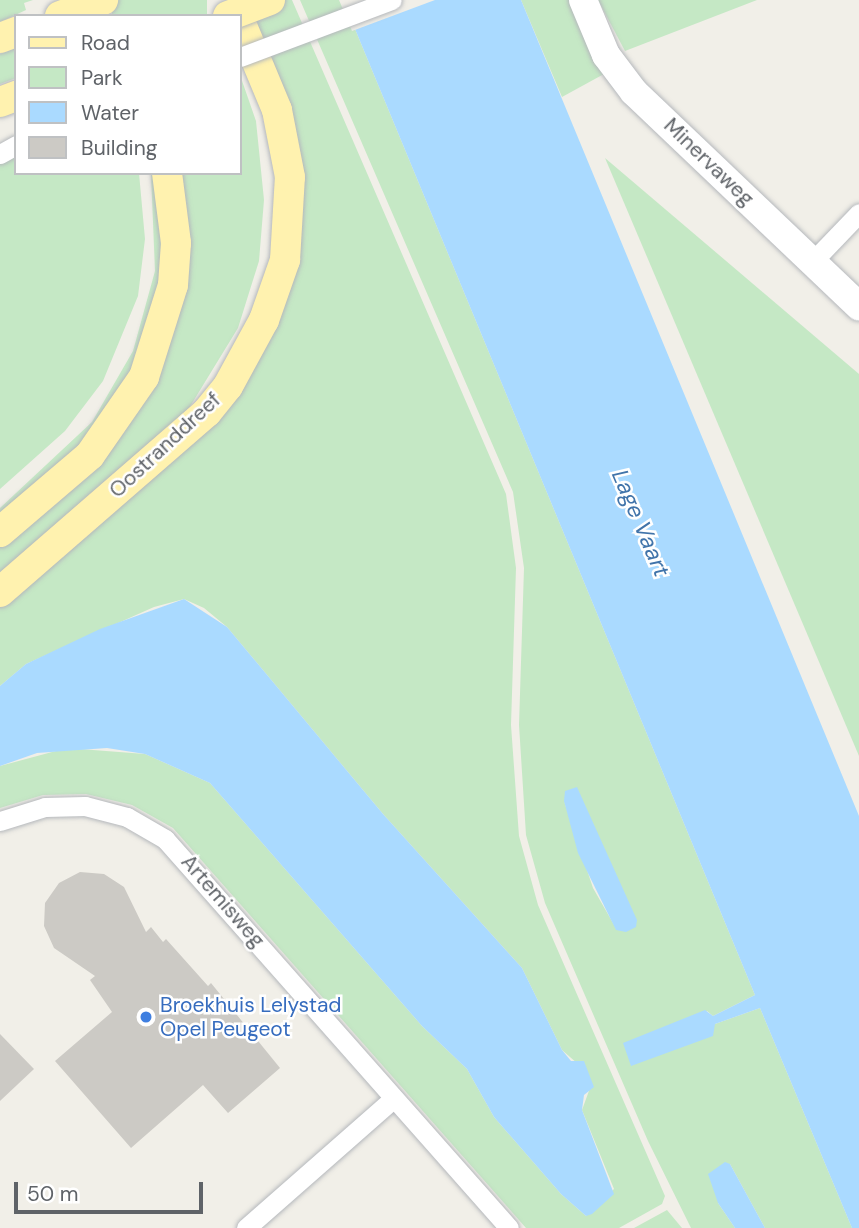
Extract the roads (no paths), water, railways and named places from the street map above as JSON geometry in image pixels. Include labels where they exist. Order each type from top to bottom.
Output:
[{"type":"main road","points":[[65,14],[102,0]]},
{"type":"main road","points":[[233,14],[270,0]]},
{"type":"main road","name":"Oostranddreef","points":[[0,592],[207,412],[228,386],[264,320],[285,260],[290,177],[277,110],[242,26]]},
{"type":"main road","name":"Oostranddreef","points":[[0,532],[90,455],[144,377],[173,285],[176,243],[167,175]]},
{"type":"street","points":[[242,56],[392,0]]},
{"type":"street","name":"Minervaweg","points":[[583,0],[606,55],[634,92],[859,306]]},
{"type":"street","points":[[813,261],[859,212]]},
{"type":"street","name":"Artemisweg","points":[[0,821],[45,807],[85,806],[127,817],[165,839],[509,1228]]},
{"type":"street","points":[[246,1228],[393,1099]]},
{"type":"water","name":"Lage Vaart","points":[[343,0],[521,0],[859,816],[859,1228],[852,1228],[760,1008],[715,1024],[713,1036],[631,1066],[623,1043],[705,1010],[713,1016],[755,995]]},
{"type":"water","points":[[184,599],[227,627],[383,814],[522,968],[562,1050],[571,1061],[584,1061],[594,1087],[584,1095],[582,1110],[614,1194],[592,1214],[586,1216],[561,1194],[494,1117],[467,1069],[422,1026],[210,783],[145,754],[107,748],[37,753],[0,766],[0,686],[26,664],[100,629]]},
{"type":"water","points":[[577,787],[637,920],[636,927],[626,932],[616,930],[578,853],[564,801],[565,791]]},
{"type":"water","points":[[725,1162],[730,1164],[765,1228],[735,1228],[718,1203],[708,1174]]},
{"type":"place","name":"Broekhuis Lelystad Opel Peugeot","points":[[146,1017]]}]
